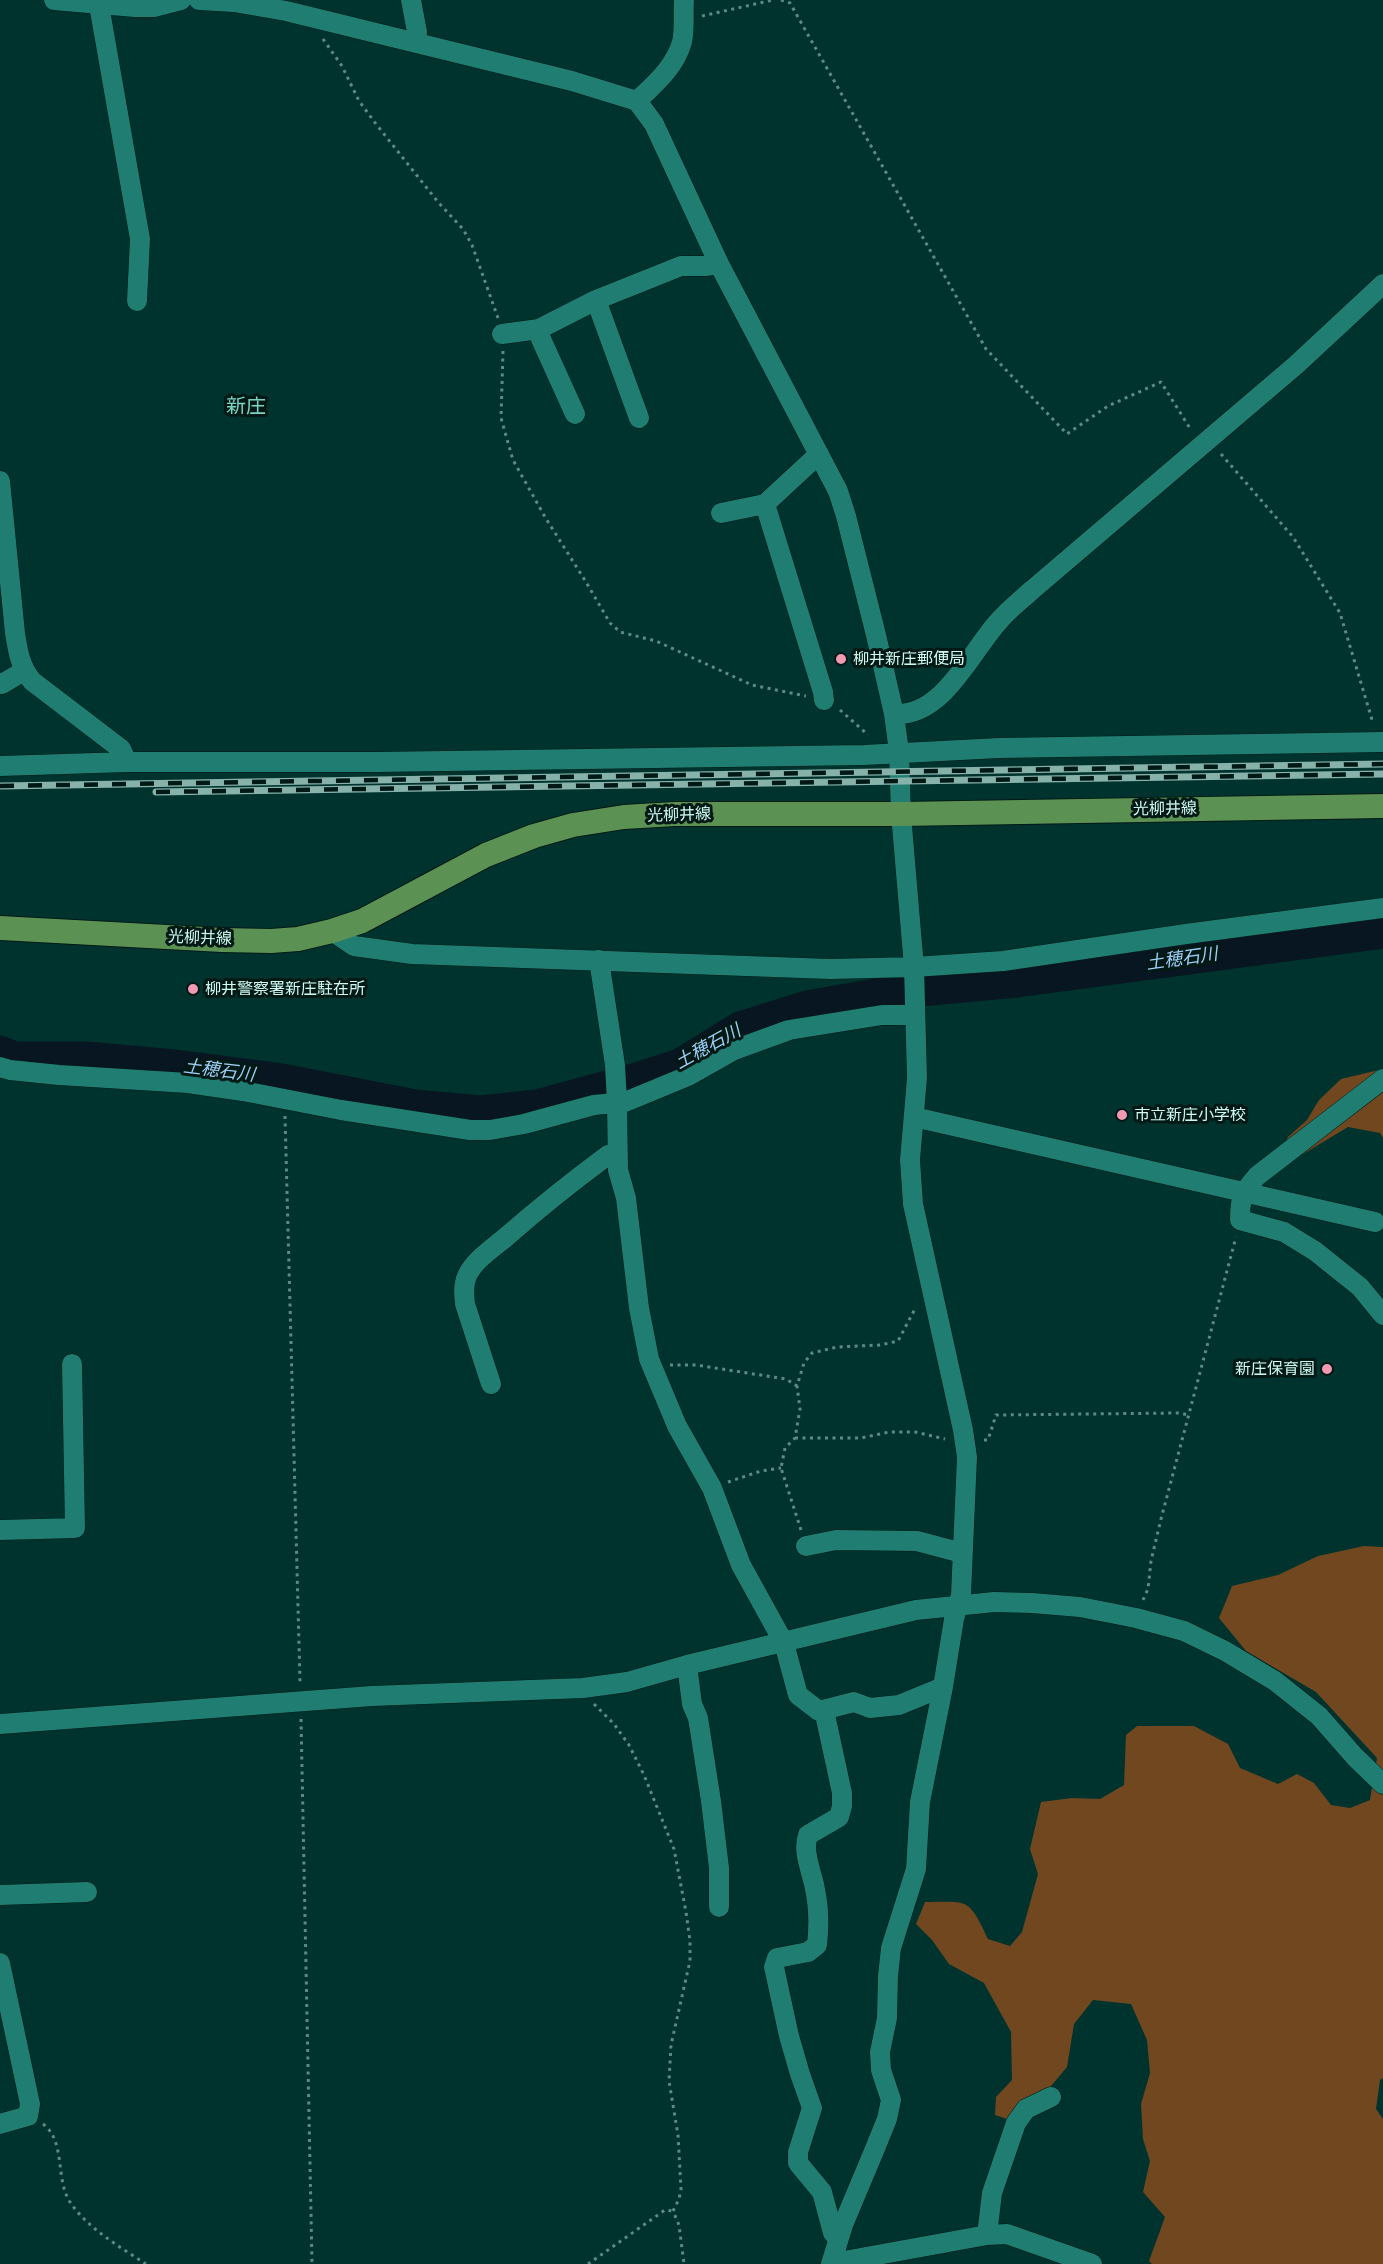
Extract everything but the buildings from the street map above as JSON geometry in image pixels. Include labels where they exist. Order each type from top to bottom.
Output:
[{"type":"main road","name":"光柳井線","points":[[0,928],[271,941],[298,939],[362,921],[486,855],[534,836],[573,825],[624,817],[674,814],[901,814],[1383,806]]},
{"type":"street","points":[[54,0],[99,5],[154,7],[181,0]]},
{"type":"street","points":[[199,0],[286,6],[311,17],[572,81],[637,101],[654,124],[719,264],[838,491],[894,714],[891,752],[901,814],[914,971],[917,1078],[910,1160],[913,1204],[965,1443],[966,1457],[959,1605],[954,1619],[920,1802],[916,1869],[891,1948],[887,2018],[880,2052],[881,2070],[891,2100],[887,2119],[839,2238],[832,2262],[987,2235],[1007,2234],[1092,2264]]},
{"type":"street","points":[[411,0],[417,32],[416,43]]},
{"type":"street","points":[[99,5],[140,239],[137,301]]},
{"type":"street","points":[[637,101],[663,77],[675,59],[682,40],[683,10]]},
{"type":"street","points":[[502,334],[538,329],[596,300],[681,266],[719,264]]},
{"type":"street","points":[[894,714],[904,715],[924,708],[949,687],[998,621],[1296,365],[1383,284]]},
{"type":"street","points":[[596,300],[639,418]]},
{"type":"street","points":[[538,329],[575,414]]},
{"type":"street","points":[[721,513],[765,504],[819,454]]},
{"type":"street","points":[[0,481],[15,633],[24,671],[33,681],[121,749],[127,762]]},
{"type":"street","points":[[765,504],[824,700]]},
{"type":"street","points":[[0,683],[24,671]]},
{"type":"street","points":[[0,766],[127,762],[375,762],[1379,742]]},
{"type":"street","points":[[332,931],[354,946],[412,954],[914,971],[1003,961],[1383,908]]},
{"type":"street","points":[[599,960],[615,1065],[618,1170],[626,1198],[639,1308],[652,1367],[677,1426],[712,1488],[741,1565],[784,1643],[798,1695],[819,1711],[854,1702],[870,1708],[898,1705],[943,1687]]},
{"type":"street","points":[[0,1067],[59,1075],[188,1083],[341,1110],[470,1130],[490,1130],[524,1124],[594,1105],[625,1102],[688,1076],[734,1050],[789,1030],[915,1008]]},
{"type":"street","points":[[1383,1079],[1257,1176],[1243,1192],[1240,1204],[1240,1220],[1284,1232],[1315,1251],[1360,1287],[1383,1315]]},
{"type":"street","points":[[914,1118],[1375,1222]]},
{"type":"street","points":[[491,1384],[465,1304],[463,1292],[466,1278],[473,1266],[558,1192],[608,1155],[616,1152]]},
{"type":"street","points":[[0,1530],[75,1528],[72,1364]]},
{"type":"street","points":[[806,1546],[836,1539],[917,1541],[962,1553]]},
{"type":"street","points":[[0,1724],[372,1696],[583,1688],[627,1682],[687,1665],[916,1610],[994,1602],[1032,1603],[1080,1607],[1136,1618],[1184,1631],[1225,1651],[1275,1681],[1319,1716],[1355,1757],[1383,1784]]},
{"type":"street","points":[[687,1665],[692,1704],[698,1718],[711,1801],[719,1868],[719,1906]]},
{"type":"street","points":[[824,1710],[842,1793],[842,1806],[839,1817],[808,1835],[804,1844],[815,1890],[819,1926],[817,1946],[808,1952],[777,1958],[774,1967],[800,2074],[812,2108],[798,2152],[798,2163],[822,2192],[833,2233],[839,2238]]},
{"type":"street","points":[[0,1895],[87,1892]]},
{"type":"street","points":[[0,1963],[30,2104],[28,2116],[0,2124]]},
{"type":"street","points":[[987,2235],[992,2193],[1016,2123],[1026,2109],[1051,2097]]},
{"type":"path","points":[[683,10],[692,20],[773,0]]},
{"type":"path","points":[[781,0],[790,3],[986,349],[1067,434],[1108,406],[1161,382],[1206,443],[1293,537],[1340,613],[1379,742]]},
{"type":"path","points":[[311,17],[310,24],[342,66],[358,100],[438,202],[463,229],[472,245],[502,334],[501,418],[513,460],[539,508],[610,623],[620,632],[656,641],[752,685],[824,700],[843,711],[873,740],[891,752]]},
{"type":"path","points":[[1136,1618],[1148,1589],[1161,1518],[1240,1220]]},
{"type":"path","points":[[806,1546],[781,1468],[786,1448],[795,1438],[800,1409],[797,1386],[804,1363],[812,1353],[837,1347],[880,1345],[898,1341],[915,1307],[934,1300]]},
{"type":"path","points":[[652,1367],[696,1365],[786,1379],[797,1386]]},
{"type":"path","points":[[795,1438],[861,1438],[889,1432],[915,1432],[965,1443],[988,1440],[996,1415],[1168,1413],[1189,1415]]},
{"type":"path","points":[[712,1488],[761,1471],[781,1468]]},
{"type":"path","points":[[583,1688],[590,1700],[614,1724],[629,1745],[644,1775],[674,1849],[686,1912],[690,1961],[671,2045],[669,2081],[678,2135],[681,2189],[673,2211],[679,2225],[684,2264]]},
{"type":"path","points":[[28,2116],[46,2126],[54,2135],[63,2190],[70,2203],[105,2238],[146,2264]]},
{"type":"path","points":[[588,2264],[664,2211],[673,2211]]},
{"type":"shaded area","points":[[1383,1069],[1383,1138],[1380,1133],[1348,1127],[1303,1154],[1282,1150],[1288,1137],[1307,1120],[1319,1100],[1341,1079]]},
{"type":"shaded area","points":[[1364,1546],[1383,1547],[1383,2078],[1380,2080],[1376,2109],[1383,2119],[1383,2264],[1152,2264],[1149,2261],[1165,2217],[1143,2192],[1150,2161],[1143,2139],[1141,2104],[1150,2073],[1147,2040],[1131,2004],[1093,2000],[1074,2024],[1067,2067],[1046,2092],[1021,2103],[1007,2119],[995,2115],[996,2097],[1012,2080],[1011,2032],[984,1983],[949,1964],[932,1940],[916,1924],[925,1902],[959,1903],[971,1909],[988,1939],[1010,1946],[1022,1932],[1038,1874],[1030,1849],[1041,1802],[1072,1798],[1100,1799],[1124,1785],[1126,1735],[1137,1726],[1194,1726],[1228,1744],[1240,1768],[1278,1784],[1297,1774],[1314,1783],[1331,1805],[1350,1808],[1370,1800],[1377,1758],[1316,1692],[1246,1651],[1219,1618],[1232,1586],[1278,1575],[1318,1556]]},
{"type":"waterway","name":"土穂石川","points":[[0,1052],[15,1058],[85,1058],[175,1066],[276,1079],[415,1106],[481,1112],[537,1106],[637,1079],[680,1065],[740,1028],[807,1007],[887,993],[1017,981],[1383,932]]},
{"type":"railway","points":[[0,786],[1383,764]]},
{"type":"railway","points":[[156,792],[1383,774]]},
{"type":"place","name":"柳井新庄郵便局","points":[[841,659]]},
{"type":"place","name":"柳井警察署新庄駐在所","points":[[193,989]]},
{"type":"place","name":"市立新庄小学校","points":[[1122,1115]]},
{"type":"place","name":"新庄保育園","points":[[1327,1369]]},
{"type":"district","name":"新庄","points":[[246,407]]}]
